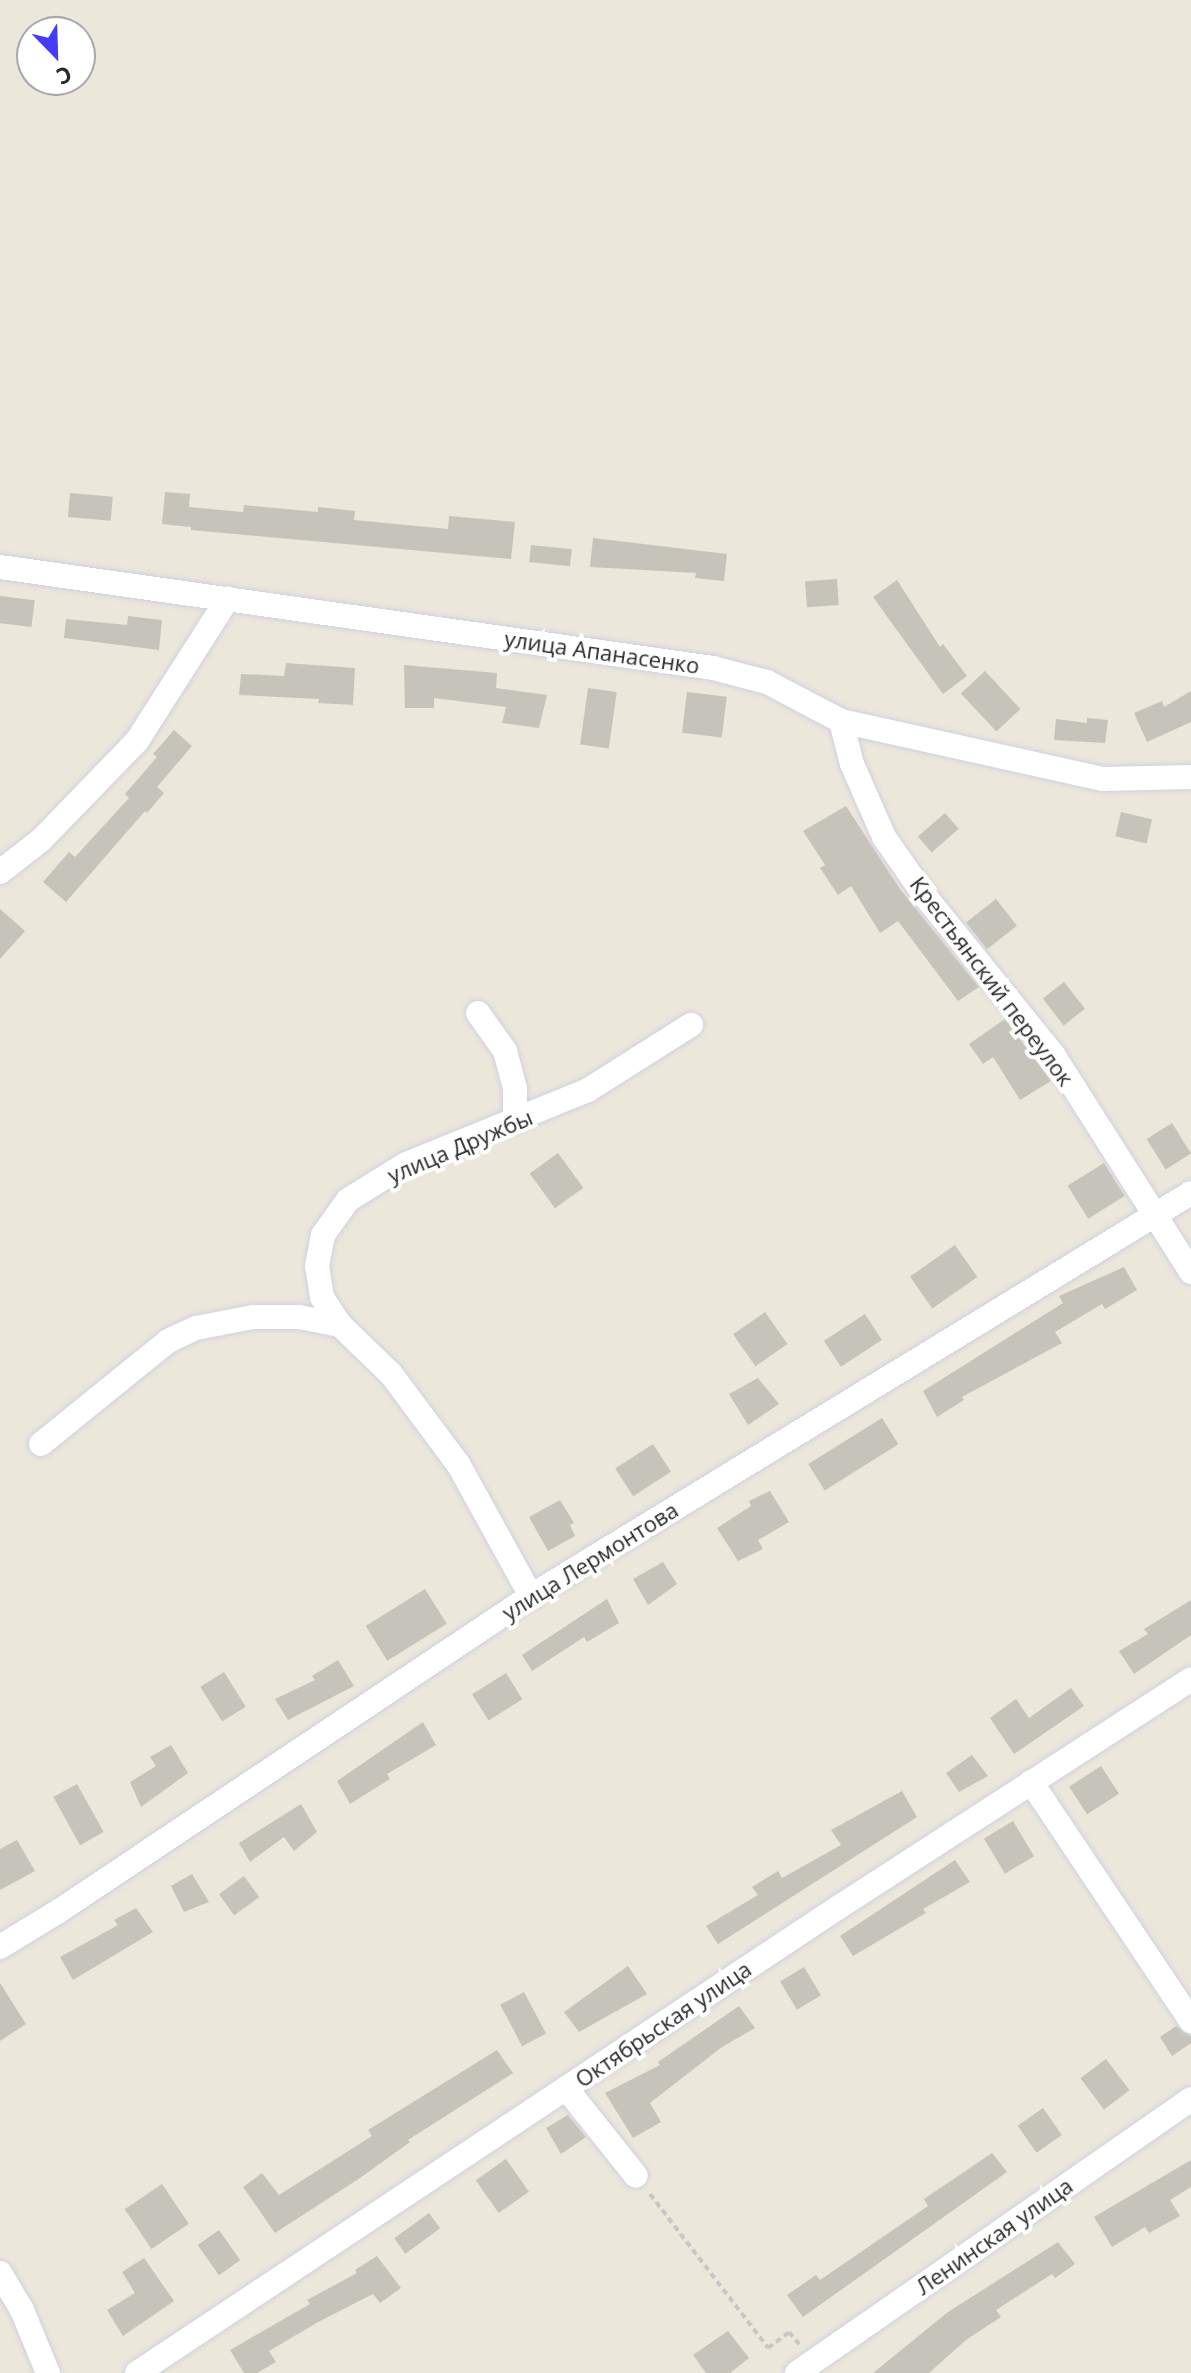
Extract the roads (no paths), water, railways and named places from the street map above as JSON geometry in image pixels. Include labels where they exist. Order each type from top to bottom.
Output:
[{"type":"street","name":"улица Апанасенко","points":[[0,567],[713,668],[767,682],[841,721],[1103,779],[1191,777]]},
{"type":"street","points":[[0,872],[41,840],[137,741],[228,598]]},
{"type":"street","name":"Крестьянский переулок","points":[[841,721],[852,764],[884,837],[925,896],[1054,1056],[1191,1272]]},
{"type":"street","points":[[478,1013],[505,1051],[515,1089],[515,1121]]},
{"type":"street","name":"улица Дружбы","points":[[531,1596],[458,1464],[391,1374],[340,1325],[322,1297],[317,1266],[323,1235],[348,1200],[406,1164],[588,1090],[691,1025]]},
{"type":"street","name":"улица Лермонтова","points":[[0,1947],[72,1903],[531,1596],[1191,1193]]},
{"type":"street","points":[[41,1444],[168,1341],[196,1328],[269,1317],[299,1317],[340,1325]]},
{"type":"street","name":"Октябрьская улица","points":[[137,2373],[1191,1679]]},
{"type":"street","points":[[1031,1782],[1191,2021]]},
{"type":"street","points":[[566,2088],[636,2176]]},
{"type":"street","name":"Ленинская улица","points":[[802,2370],[1191,2099]]},
{"type":"street","points":[[0,2273],[22,2310],[48,2373]]}]
